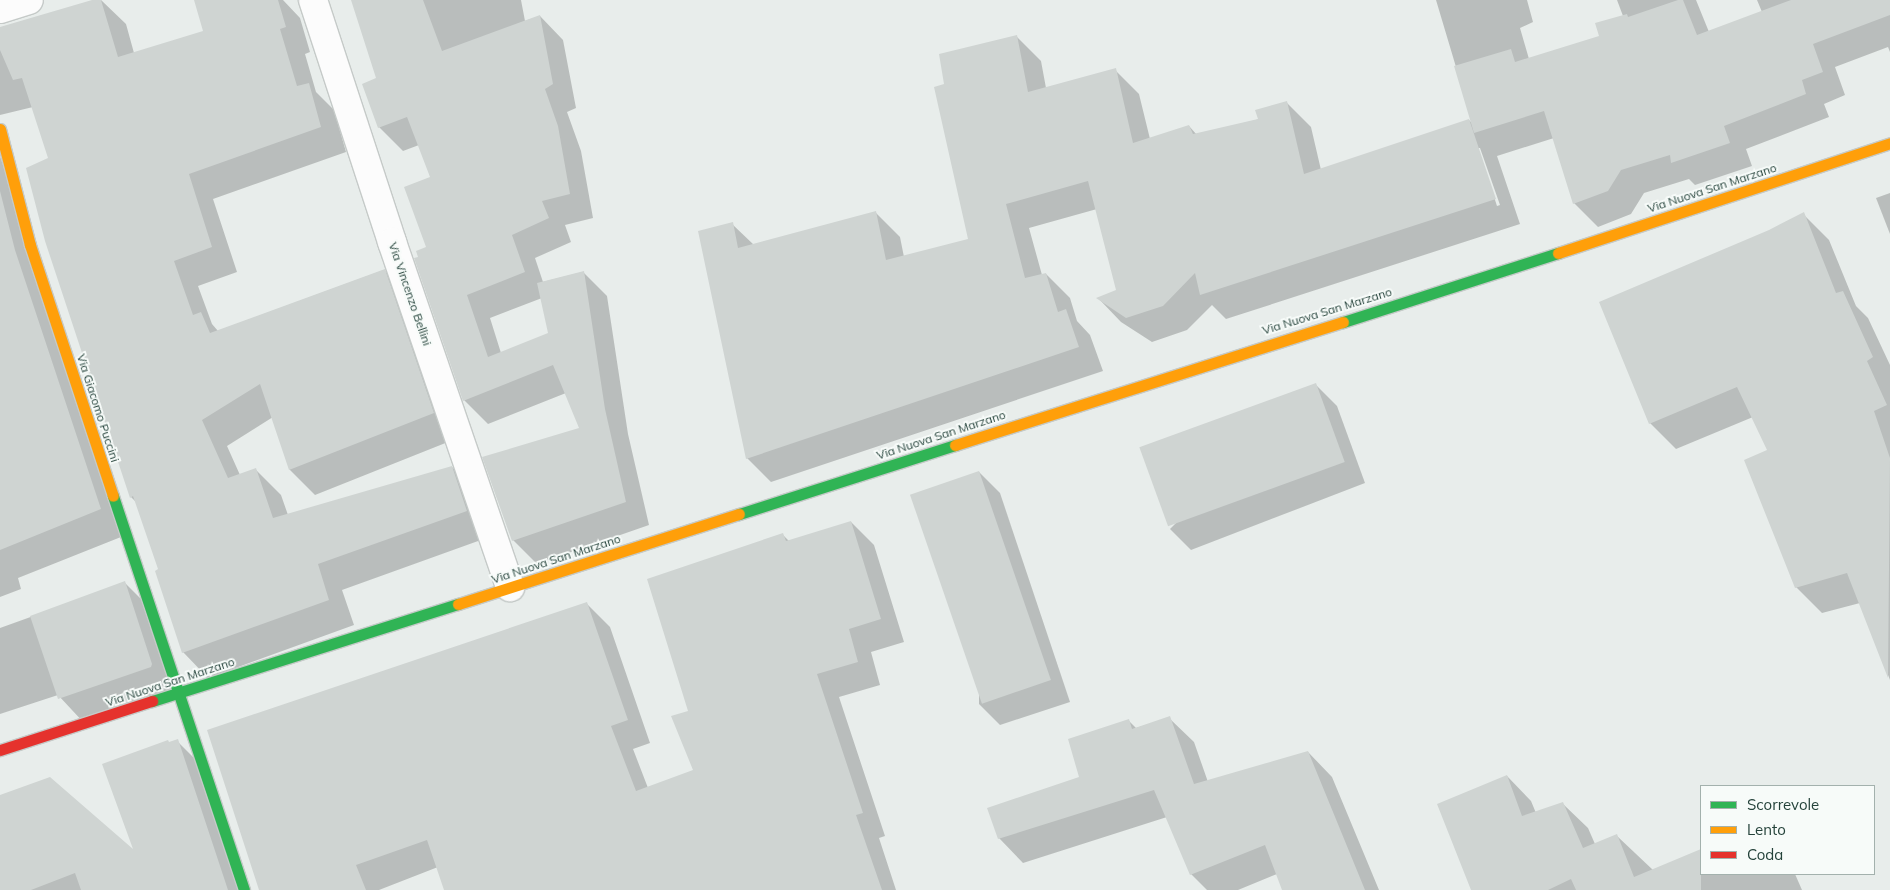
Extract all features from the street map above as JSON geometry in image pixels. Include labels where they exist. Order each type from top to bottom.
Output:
[{"type":"main road","name":"Via Giacomo Puccini","points":[[0,129],[30,245],[177,694],[244,890]]},
{"type":"main road","name":"Via Nuova San Marzano","points":[[0,750],[1627,231],[1890,143]]},
{"type":"street","points":[[0,9],[29,0]]},
{"type":"street","name":"Via Vincenzo Bellini","points":[[313,0],[392,242],[510,587]]},
{"type":"building","points":[[92,0],[101,0],[118,57],[203,31],[194,0],[278,0],[286,27],[280,29],[297,86],[309,83],[321,127],[189,174],[212,247],[174,261],[193,315],[201,312],[210,333],[385,269],[434,413],[289,470],[260,384],[202,420],[228,478],[256,468],[273,518],[452,466],[467,511],[318,564],[329,600],[182,653],[155,571],[158,569],[133,496],[130,498],[45,241],[26,168],[48,158],[22,78],[13,80],[0,50],[0,27]]},
{"type":"building","points":[[351,0],[423,0],[442,51],[540,15],[553,84],[545,89],[558,126],[570,194],[542,201],[549,218],[512,235],[525,272],[467,295],[488,357],[548,333],[537,283],[584,271],[605,409],[626,502],[512,541],[482,457],[579,428],[553,365],[463,401],[414,258],[418,257],[416,251],[426,247],[404,187],[430,177],[407,117],[378,128],[362,84],[376,78]]},
{"type":"building","points":[[1683,0],[1697,35],[1791,0],[1890,0],[1890,15],[1813,44],[1823,72],[1802,80],[1806,94],[1724,126],[1730,143],[1671,163],[1670,155],[1621,170],[1608,191],[1573,204],[1544,111],[1474,133],[1454,66],[1511,49],[1515,62],[1599,36],[1595,23],[1627,14],[1628,17]]},
{"type":"building","points":[[1017,35],[1028,92],[1116,68],[1133,143],[1189,125],[1193,134],[1258,119],[1255,110],[1287,101],[1304,174],[1469,119],[1496,199],[1200,295],[1195,273],[1163,306],[1126,318],[1096,298],[1116,290],[1088,181],[1006,204],[1025,278],[1046,273],[1058,312],[1066,309],[1079,347],[746,459],[698,231],[733,222],[738,248],[876,211],[886,260],[968,239],[934,87],[944,84],[939,54]]},
{"type":"building","points":[[0,191],[15,250],[101,509],[0,550]]},
{"type":"building","points":[[1804,212],[1836,293],[1843,291],[1873,357],[1867,361],[1887,405],[1874,411],[1890,458],[1888,678],[1847,573],[1795,588],[1744,460],[1767,450],[1737,387],[1649,424],[1599,302],[1769,230]]},
{"type":"building","points":[[1316,383],[1345,462],[1168,526],[1139,447]]},
{"type":"building","points":[[979,471],[1051,680],[982,704],[910,495]]},
{"type":"building","points":[[851,521],[881,619],[849,629],[858,662],[817,674],[863,813],[856,815],[882,890],[444,890],[427,840],[356,865],[366,890],[259,890],[207,730],[587,602],[628,720],[611,726],[636,791],[693,770],[671,716],[688,711],[647,579],[783,533],[786,541]]},
{"type":"building","points":[[125,581],[152,664],[151,667],[58,699],[30,616]]},
{"type":"building","points":[[1170,716],[1194,784],[1308,751],[1365,890],[1282,890],[1265,845],[1190,875],[1154,790],[998,839],[987,808],[1079,777],[1068,739],[1129,719],[1132,729]]},
{"type":"building","points":[[178,739],[228,890],[81,890],[75,873],[31,890],[0,890],[0,795],[50,777],[133,849],[102,764],[168,740],[169,742]]},
{"type":"building","points":[[1507,775],[1522,816],[1563,802],[1583,848],[1617,834],[1634,877],[1700,849],[1701,890],[1576,890],[1571,879],[1548,890],[1471,890],[1437,804]]},
{"type":"traffic: fast","points":[[1343,322],[1558,253]]},
{"type":"traffic: fast","points":[[739,514],[955,445]]},
{"type":"traffic: fast","points":[[113,496],[244,890]]},
{"type":"traffic: fast","points":[[152,701],[458,604]]},
{"type":"traffic: slow","points":[[0,129],[30,245],[113,496]]},
{"type":"traffic: slow","points":[[1558,253],[1890,143]]},
{"type":"traffic: slow","points":[[955,445],[1343,322]]},
{"type":"traffic: slow","points":[[458,604],[739,514]]},
{"type":"traffic: jam","points":[[0,750],[152,701]]}]
